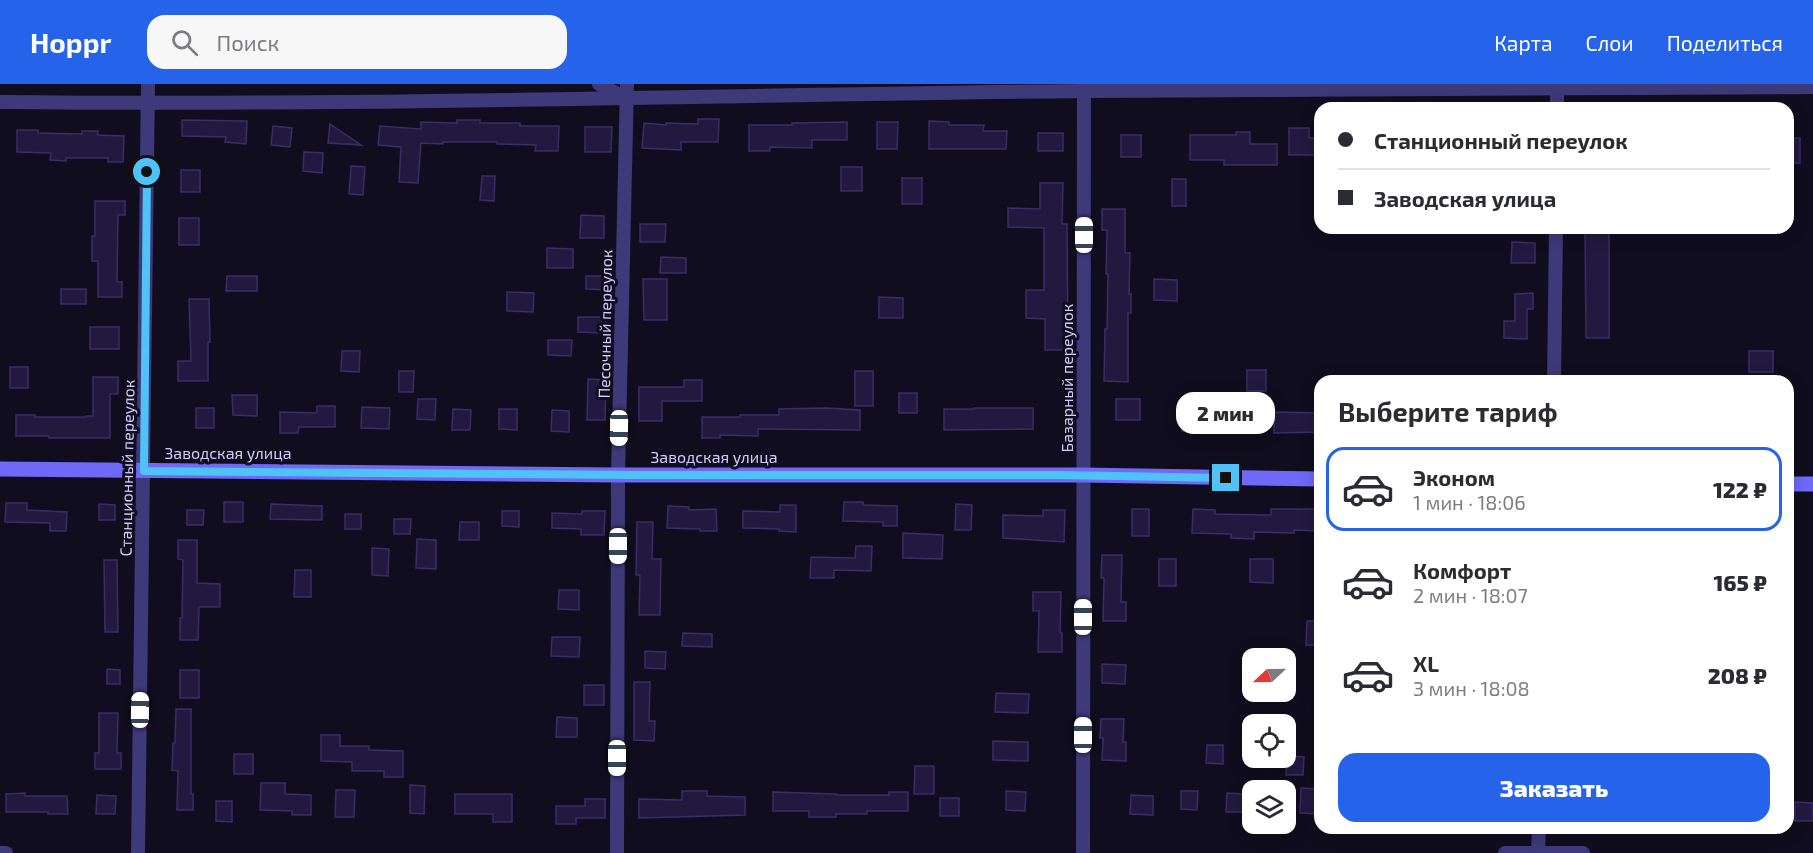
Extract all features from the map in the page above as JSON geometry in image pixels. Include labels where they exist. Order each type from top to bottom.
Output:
[{"type":"main road","name":"Заводская улица","points":[[0,469],[1084,475],[1314,479]]},
{"type":"main road","points":[[1794,484],[1813,484]]},
{"type":"street","name":"Станционный переулок","points":[[138,853],[148,84]]},
{"type":"street","points":[[599,84],[627,99]]},
{"type":"street","name":"Песочный переулок","points":[[617,853],[618,474],[627,84]]},
{"type":"street","points":[[1557,86],[1557,102]]},
{"type":"street","points":[[0,102],[147,104],[627,99],[1084,88],[1813,87]]},
{"type":"street","name":"Базарный переулок","points":[[1083,853],[1084,88]]},
{"type":"street","points":[[1554,375],[1556,234]]},
{"type":"street","points":[[1538,853],[1539,834]]},
{"type":"street","points":[[0,853],[6,853]]},
{"type":"street","points":[[1505,853],[1583,853]]},
{"type":"building","points":[[698,119],[719,119],[718,142],[681,142],[681,150],[642,148],[644,123],[698,124]]},
{"type":"building","points":[[182,120],[247,121],[246,144],[225,142],[226,137],[182,136]]},
{"type":"building","points":[[457,120],[480,120],[480,123],[520,123],[520,126],[559,126],[558,151],[535,151],[536,145],[497,144],[497,142],[421,143],[418,183],[399,182],[401,147],[378,145],[380,126],[421,129],[421,122],[457,123]]},
{"type":"building","points":[[929,121],[949,122],[949,125],[984,125],[983,131],[1007,131],[1006,149],[929,149]]},
{"type":"building","points":[[847,122],[847,140],[812,140],[812,148],[770,147],[770,151],[749,151],[749,125]]},
{"type":"building","points":[[877,122],[898,122],[897,149],[877,149]]},
{"type":"building","points":[[330,124],[361,145],[328,143]]},
{"type":"building","points":[[273,126],[292,128],[290,147],[271,145]]},
{"type":"building","points":[[585,127],[612,127],[611,152],[585,152]]},
{"type":"building","points":[[1289,128],[1309,128],[1309,138],[1314,138],[1314,155],[1289,155]]},
{"type":"building","points":[[17,130],[82,134],[82,131],[98,131],[98,135],[124,136],[123,162],[108,162],[108,158],[50,160],[51,153],[17,152]]},
{"type":"building","points":[[1236,132],[1250,132],[1250,144],[1277,144],[1277,165],[1224,165],[1224,160],[1190,160],[1190,135],[1236,135]]},
{"type":"building","points":[[1038,133],[1063,133],[1063,151],[1038,151]]},
{"type":"building","points":[[1121,135],[1141,135],[1141,157],[1121,157]]},
{"type":"building","points":[[1794,138],[1800,138],[1800,163],[1794,163]]},
{"type":"building","points":[[304,152],[323,153],[322,173],[303,171]]},
{"type":"building","points":[[351,166],[365,167],[363,195],[349,194]]},
{"type":"building","points":[[841,167],[862,167],[862,191],[841,191]]},
{"type":"building","points":[[181,170],[200,170],[200,192],[181,192]]},
{"type":"building","points":[[482,176],[495,176],[494,201],[480,200]]},
{"type":"building","points":[[902,178],[922,178],[922,204],[902,204]]},
{"type":"building","points":[[1172,179],[1186,179],[1186,206],[1172,206]]},
{"type":"building","points":[[1040,183],[1063,183],[1062,224],[1067,224],[1068,350],[1045,350],[1045,319],[1026,318],[1026,290],[1044,290],[1044,228],[1008,227],[1008,208],[1040,209]]},
{"type":"building","points":[[95,201],[125,201],[125,215],[118,215],[117,282],[122,282],[122,297],[98,297],[98,261],[92,261]]},
{"type":"building","points":[[1102,209],[1125,209],[1125,253],[1130,253],[1129,294],[1131,294],[1131,313],[1128,313],[1128,382],[1104,381],[1108,274],[1106,274],[1107,230],[1102,230]]},
{"type":"building","points":[[581,215],[604,216],[604,238],[580,238]]},
{"type":"building","points":[[179,218],[199,218],[199,245],[179,245]]},
{"type":"building","points":[[640,224],[666,224],[665,242],[640,242]]},
{"type":"building","points":[[1585,234],[1609,234],[1609,338],[1586,338]]},
{"type":"building","points":[[1512,242],[1535,243],[1535,263],[1511,263]]},
{"type":"building","points":[[547,248],[573,249],[573,268],[547,268]]},
{"type":"building","points":[[661,257],[686,258],[686,273],[660,273]]},
{"type":"building","points":[[227,276],[257,276],[257,291],[226,291]]},
{"type":"building","points":[[586,276],[609,276],[609,290],[586,289]]},
{"type":"building","points":[[643,279],[667,279],[667,320],[644,320]]},
{"type":"building","points":[[1154,279],[1177,280],[1177,301],[1154,300]]},
{"type":"building","points":[[61,289],[86,289],[86,304],[61,304]]},
{"type":"building","points":[[507,292],[534,293],[533,312],[507,311]]},
{"type":"building","points":[[1533,293],[1533,309],[1527,309],[1527,339],[1504,338],[1504,321],[1515,321],[1515,294]]},
{"type":"building","points":[[879,297],[903,298],[903,318],[879,318]]},
{"type":"building","points":[[189,299],[209,299],[208,381],[178,381],[178,361],[191,361]]},
{"type":"building","points":[[578,317],[602,317],[601,333],[578,332]]},
{"type":"building","points":[[90,327],[119,327],[119,349],[90,349]]},
{"type":"building","points":[[548,340],[572,340],[571,356],[548,355]]},
{"type":"building","points":[[342,351],[360,351],[359,372],[341,371]]},
{"type":"building","points":[[1749,351],[1773,351],[1773,372],[1749,372]]},
{"type":"building","points":[[10,367],[28,367],[28,388],[10,388]]},
{"type":"building","points":[[1247,370],[1266,370],[1266,391],[1247,391]]},
{"type":"building","points":[[399,371],[414,371],[413,392],[399,392]]},
{"type":"building","points":[[855,371],[873,371],[873,406],[855,406]]},
{"type":"building","points":[[93,377],[118,377],[118,394],[110,394],[110,438],[16,436],[16,415],[93,416]]},
{"type":"building","points":[[588,379],[606,380],[605,420],[587,420]]},
{"type":"building","points":[[684,380],[702,380],[702,401],[662,401],[662,421],[639,421],[639,387],[684,387]]},
{"type":"building","points":[[899,393],[917,393],[917,413],[899,413]]},
{"type":"building","points":[[232,395],[257,395],[257,416],[233,415]]},
{"type":"building","points":[[418,399],[436,399],[435,420],[417,419]]},
{"type":"building","points":[[1116,399],[1140,399],[1140,420],[1116,420]]},
{"type":"building","points":[[1218,404],[1237,404],[1237,425],[1202,425],[1202,431],[1182,431],[1182,410],[1218,410]]},
{"type":"building","points":[[317,406],[335,406],[335,427],[299,427],[298,433],[280,433],[280,412],[317,413]]},
{"type":"building","points":[[362,407],[390,408],[389,429],[361,428]]},
{"type":"building","points":[[196,408],[214,408],[214,428],[196,428]]},
{"type":"building","points":[[1033,408],[1033,429],[944,430],[944,409]]},
{"type":"building","points":[[453,409],[471,410],[470,430],[452,430]]},
{"type":"building","points":[[499,409],[517,409],[517,430],[499,429]]},
{"type":"building","points":[[779,409],[860,410],[860,430],[758,429],[758,436],[720,435],[720,438],[702,438],[702,417],[779,415]]},
{"type":"building","points":[[552,410],[569,411],[569,432],[551,431]]},
{"type":"building","points":[[1274,412],[1314,413],[1314,432],[1274,433]]},
{"type":"building","points":[[224,502],[243,502],[243,522],[224,522]]},
{"type":"building","points":[[844,502],[897,506],[897,526],[883,526],[883,522],[843,521]]},
{"type":"building","points":[[6,503],[27,503],[27,510],[67,512],[66,531],[50,531],[50,523],[5,522]]},
{"type":"building","points":[[99,504],[115,505],[115,520],[99,520]]},
{"type":"building","points":[[271,504],[322,506],[322,520],[270,519]]},
{"type":"building","points":[[956,504],[972,505],[971,530],[955,530]]},
{"type":"building","points":[[780,505],[796,505],[796,532],[743,528],[743,511],[780,512]]},
{"type":"building","points":[[668,506],[689,507],[689,510],[716,509],[717,531],[667,528]]},
{"type":"building","points":[[1132,509],[1149,509],[1149,536],[1132,536]]},
{"type":"building","points":[[1193,509],[1215,510],[1215,514],[1271,515],[1271,509],[1314,509],[1314,531],[1294,530],[1294,533],[1254,532],[1254,539],[1231,538],[1231,534],[1192,533]]},
{"type":"building","points":[[187,510],[204,510],[203,525],[187,525]]},
{"type":"building","points":[[1043,510],[1065,510],[1064,542],[1003,538],[1003,515],[1043,516]]},
{"type":"building","points":[[502,511],[519,511],[519,527],[502,526]]},
{"type":"building","points":[[582,511],[605,511],[604,535],[581,535],[581,529],[552,528],[552,513],[582,514]]},
{"type":"building","points":[[345,514],[361,514],[361,529],[345,529]]},
{"type":"building","points":[[394,519],[411,519],[410,534],[394,534]]},
{"type":"building","points":[[460,522],[479,522],[479,540],[459,540]]},
{"type":"building","points":[[637,522],[653,522],[652,559],[661,559],[660,615],[639,615],[640,575],[636,575]]},
{"type":"building","points":[[903,533],[943,535],[942,559],[903,558]]},
{"type":"building","points":[[417,539],[436,540],[436,569],[416,568]]},
{"type":"building","points":[[178,540],[197,540],[197,583],[220,584],[220,607],[199,607],[198,640],[180,640],[183,560],[178,559]]},
{"type":"building","points":[[856,546],[872,546],[871,571],[834,570],[834,578],[810,578],[811,557],[855,558]]},
{"type":"building","points":[[372,548],[389,549],[388,576],[372,575]]},
{"type":"building","points":[[1102,555],[1122,555],[1121,602],[1126,602],[1126,621],[1103,621]]},
{"type":"building","points":[[1159,559],[1176,559],[1176,586],[1159,586]]},
{"type":"building","points":[[1250,559],[1273,559],[1273,583],[1250,582]]},
{"type":"building","points":[[104,560],[117,560],[118,632],[105,632]]},
{"type":"building","points":[[295,570],[311,570],[311,597],[294,597]]},
{"type":"building","points":[[559,590],[579,590],[579,610],[558,609]]},
{"type":"building","points":[[1033,592],[1061,592],[1062,652],[1038,652],[1039,611],[1033,611]]},
{"type":"building","points":[[1307,621],[1314,621],[1314,645],[1306,645]]},
{"type":"building","points":[[683,633],[712,634],[712,647],[682,646]]},
{"type":"building","points":[[552,637],[580,637],[579,657],[551,656]]},
{"type":"building","points":[[645,651],[666,652],[665,669],[645,668]]},
{"type":"building","points":[[1102,664],[1126,665],[1125,684],[1102,683]]},
{"type":"building","points":[[107,669],[120,670],[120,684],[107,684]]},
{"type":"building","points":[[180,670],[199,670],[199,698],[180,698]]},
{"type":"building","points":[[634,682],[650,682],[649,721],[655,721],[654,741],[634,740]]},
{"type":"building","points":[[584,685],[604,685],[604,705],[584,705]]},
{"type":"building","points":[[996,693],[1029,694],[1028,713],[995,712]]},
{"type":"building","points":[[176,709],[191,709],[193,810],[177,810],[178,771],[172,770]]},
{"type":"building","points":[[99,713],[118,713],[117,753],[121,753],[121,769],[95,769],[95,753],[99,753]]},
{"type":"building","points":[[557,717],[577,718],[577,737],[556,737]]},
{"type":"building","points":[[1101,719],[1124,719],[1123,742],[1126,742],[1126,761],[1102,760]]},
{"type":"building","points":[[321,735],[340,735],[340,746],[369,746],[369,750],[403,751],[403,777],[384,777],[384,771],[352,771],[352,762],[321,761]]},
{"type":"building","points":[[993,741],[1028,742],[1028,761],[993,760]]},
{"type":"building","points":[[1207,745],[1223,745],[1223,764],[1206,763]]},
{"type":"building","points":[[234,754],[253,754],[253,774],[234,774]]},
{"type":"building","points":[[1296,757],[1304,757],[1303,775],[1286,775],[1286,768],[1296,768]]},
{"type":"building","points":[[915,766],[934,766],[934,794],[914,794]]},
{"type":"building","points":[[261,783],[285,783],[285,794],[311,795],[311,815],[292,815],[292,811],[260,810]]},
{"type":"building","points":[[410,785],[425,786],[424,814],[410,813]]},
{"type":"building","points":[[1301,788],[1314,789],[1314,814],[1300,813]]},
{"type":"building","points":[[336,790],[355,790],[354,817],[335,817]]},
{"type":"building","points":[[682,791],[707,791],[707,796],[745,797],[745,815],[639,818],[639,799],[682,800]]},
{"type":"building","points":[[1006,791],[1026,792],[1025,811],[1006,810]]},
{"type":"building","points":[[1181,791],[1198,791],[1197,810],[1181,809]]},
{"type":"building","points":[[773,792],[889,795],[889,792],[908,792],[908,811],[867,811],[867,814],[809,817],[809,811],[773,811]]},
{"type":"building","points":[[25,793],[25,796],[67,796],[68,814],[6,812],[6,794]]},
{"type":"building","points":[[1227,793],[1242,794],[1242,812],[1226,812]]},
{"type":"building","points":[[455,794],[512,794],[512,822],[493,822],[493,814],[455,814]]},
{"type":"building","points":[[97,795],[116,796],[115,814],[96,814]]},
{"type":"building","points":[[1131,795],[1153,796],[1153,815],[1130,814]]},
{"type":"building","points":[[940,798],[959,798],[959,816],[940,816]]},
{"type":"building","points":[[585,799],[605,799],[605,818],[576,818],[576,824],[556,824],[556,806],[585,806]]},
{"type":"building","points":[[216,801],[232,801],[232,822],[216,821]]},
{"type":"building","points":[[1795,802],[1813,803],[1813,821],[1795,821]]},
{"type":"route","points":[[147,172],[144,471],[641,475],[1060,475],[1226,478]]}]
